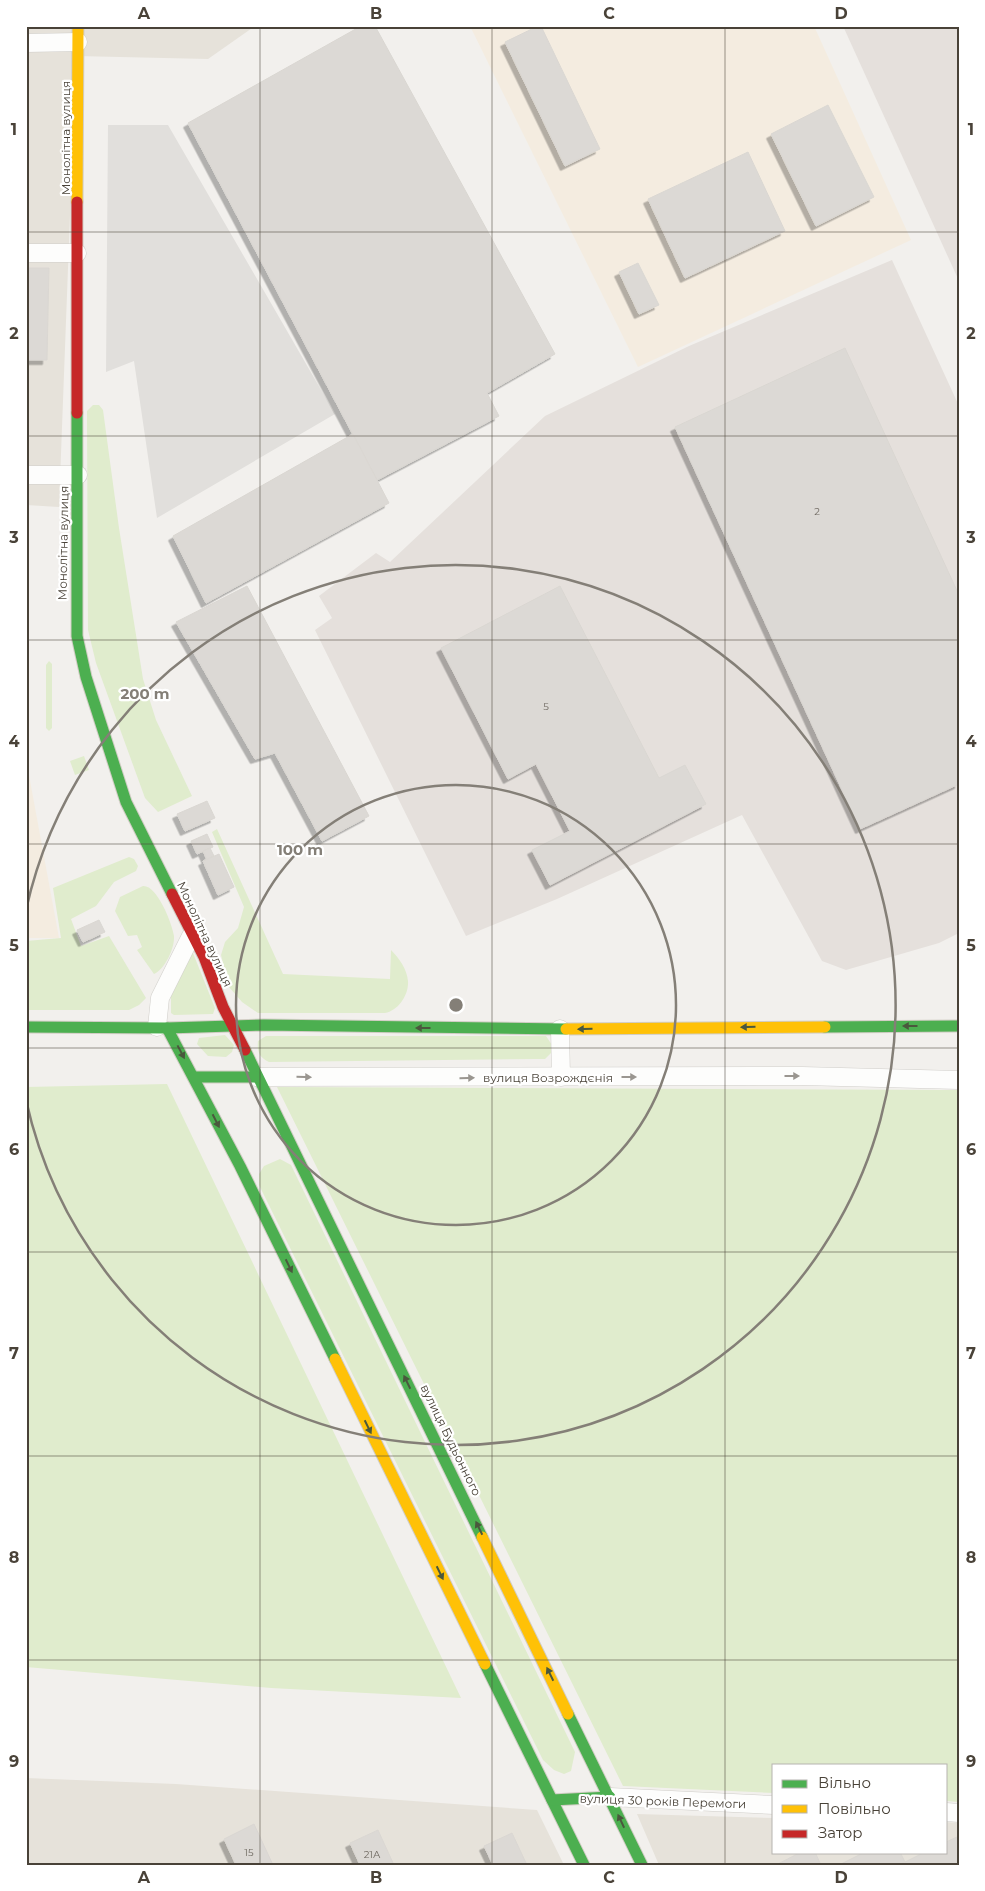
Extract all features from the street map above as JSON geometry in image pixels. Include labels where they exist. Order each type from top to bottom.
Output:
[{"type":"main road","name":"Монолітна вулиця","points":[[78,34],[78,475],[76,616],[80,655],[126,802],[191,936],[204,957],[223,1007],[235,1027]]},
{"type":"main road","points":[[26,1027],[162,1028],[264,1026],[560,1029],[959,1026]]},
{"type":"main road","name":"вулиця Будьонного","points":[[235,1027],[256,1077],[642,1865]]},
{"type":"main road","points":[[162,1028],[194,1077],[584,1865]]},
{"type":"main road","name":"вулиця Возрождєнія","points":[[194,1077],[256,1077]]},
{"type":"main road","name":"вулиця 30 років Перемоги","points":[[552,1800],[610,1798]]},
{"type":"street","points":[[26,43],[78,34]]},
{"type":"street","points":[[26,253],[77,253]]},
{"type":"street","points":[[26,475],[78,475]]},
{"type":"street","points":[[162,1028],[160,998],[191,936]]},
{"type":"street","points":[[560,1029],[561,1077]]},
{"type":"street","name":"вулиця Возрождєнія","points":[[256,1077],[802,1076],[959,1080]]},
{"type":"street","name":"вулиця 30 років Перемоги","points":[[610,1798],[772,1805]]},
{"type":"shaded area","points":[[26,26],[255,26],[208,59],[76,56],[59,507],[26,505]]},
{"type":"shaded area","points":[[470,26],[814,26],[911,240],[638,367]]},
{"type":"shaded area","points":[[843,26],[959,26],[959,281]]},
{"type":"shaded area","points":[[108,125],[168,125],[335,414],[157,518],[134,361],[106,372]]},
{"type":"shaded area","points":[[892,260],[959,406],[959,933],[939,943],[846,970],[822,961],[742,815],[557,899],[466,936],[315,630],[332,618],[319,596],[376,553],[390,562],[545,416],[689,346]]},
{"type":"shaded area","points":[[26,759],[59,938],[26,938]]},
{"type":"shaded area","points":[[26,1778],[176,1784],[537,1810],[564,1865],[26,1865]]},
{"type":"shaded area","points":[[637,1814],[772,1818],[772,1854],[948,1854],[948,1822],[959,1823],[959,1865],[659,1865]]},
{"type":"green space","points":[[93,405],[99,405],[103,410],[119,528],[143,679],[156,720],[192,796],[158,812],[145,798],[96,663],[88,630],[87,411]]},
{"type":"green space","points":[[49,661],[52,664],[52,728],[49,731],[46,728],[46,665]]},
{"type":"green space","points":[[84,756],[89,770],[75,775],[70,761]]},
{"type":"green space","points":[[217,829],[283,974],[390,979],[391,950],[402,964],[408,981],[405,997],[398,1006],[385,1013],[258,1013],[242,1002],[229,987],[221,955],[225,942],[238,928],[244,907],[212,832]]},
{"type":"green space","points":[[129,857],[134,859],[138,866],[136,871],[114,882],[96,906],[71,919],[81,946],[109,936],[146,998],[139,1005],[129,1010],[26,1010],[26,941],[61,938],[53,888]]},
{"type":"green space","points":[[143,886],[148,887],[153,892],[163,906],[174,936],[173,946],[168,958],[162,968],[154,974],[137,950],[142,947],[137,935],[128,936],[115,911],[120,897]]},
{"type":"green space","points":[[193,953],[215,1008],[213,1014],[174,1015],[171,1013],[171,995],[189,955]]},
{"type":"green space","points":[[225,1035],[234,1045],[232,1052],[226,1057],[208,1056],[197,1044],[199,1038]]},
{"type":"green space","points":[[266,1036],[546,1036],[552,1045],[551,1053],[545,1059],[269,1062],[259,1054],[258,1048],[258,1041]]},
{"type":"green space","points":[[167,1084],[461,1698],[271,1688],[26,1667],[26,1087]]},
{"type":"green space","points":[[277,1087],[959,1090],[959,1802],[948,1801],[948,1764],[772,1764],[772,1793],[623,1786]]},
{"type":"green space","points":[[280,1159],[291,1165],[575,1752],[571,1771],[564,1774],[554,1770],[543,1760],[259,1185],[259,1174],[264,1166]]},
{"type":"building","points":[[361,26],[375,26],[555,354],[487,393],[499,416],[377,480],[188,123]]},
{"type":"building","points":[[541,26],[600,149],[565,166],[505,42]]},
{"type":"building","points":[[828,105],[874,197],[816,226],[771,134]]},
{"type":"building","points":[[748,152],[785,231],[685,278],[648,199]]},
{"type":"building","points":[[638,263],[659,305],[639,314],[619,272]]},
{"type":"building","points":[[26,268],[49,268],[47,360],[26,360]]},
{"type":"building","points":[[845,348],[959,595],[959,784],[860,829],[675,427]]},
{"type":"building","points":[[353,434],[389,503],[206,603],[173,536]]},
{"type":"building","points":[[247,586],[369,816],[322,841],[275,753],[255,759],[176,622]]},
{"type":"building","points":[[560,586],[659,778],[685,765],[706,804],[550,885],[532,850],[570,831],[536,764],[508,779],[441,648]]},
{"type":"building","points":[[207,801],[215,818],[185,831],[177,814]]},
{"type":"building","points":[[207,834],[213,847],[197,854],[191,841]]},
{"type":"building","points":[[210,848],[214,856],[207,860],[203,851]]},
{"type":"building","points":[[219,854],[234,887],[218,895],[203,861]]},
{"type":"building","points":[[99,920],[105,932],[83,942],[77,930]]},
{"type":"building","points":[[254,1824],[273,1865],[236,1865],[224,1839]]},
{"type":"building","points":[[378,1830],[394,1865],[360,1865],[350,1843]]},
{"type":"building","points":[[512,1833],[527,1865],[493,1865],[484,1846]]},
{"type":"building","points":[[957,1837],[959,1865],[906,1865],[905,1862],[921,1854],[948,1854],[948,1841]]},
{"type":"building","points":[[797,1854],[816,1854],[821,1865],[776,1865]]},
{"type":"building","points":[[861,1854],[901,1854],[905,1862],[899,1865],[839,1865]]},
{"type":"traffic: fast","points":[[77,413],[77,636],[86,677],[126,802],[172,894]]},
{"type":"traffic: fast","points":[[26,1027],[167,1028],[264,1025],[566,1029]]},
{"type":"traffic: fast","points":[[825,1027],[959,1026]]},
{"type":"traffic: fast","points":[[167,1028],[240,1166],[335,1359]]},
{"type":"traffic: fast","points":[[245,1050],[482,1537]]},
{"type":"traffic: fast","points":[[194,1077],[256,1077]]},
{"type":"traffic: fast","points":[[485,1664],[584,1865]]},
{"type":"traffic: fast","points":[[568,1714],[642,1865]]},
{"type":"traffic: fast","points":[[552,1800],[610,1797]]},
{"type":"traffic: slow","points":[[77,202],[78,26]]},
{"type":"traffic: slow","points":[[566,1029],[825,1027]]},
{"type":"traffic: slow","points":[[335,1359],[485,1664]]},
{"type":"traffic: slow","points":[[482,1537],[568,1714]]},
{"type":"traffic: jam","points":[[77,202],[77,413]]},
{"type":"traffic: jam","points":[[172,894],[204,957],[223,1007],[245,1050]]}]
